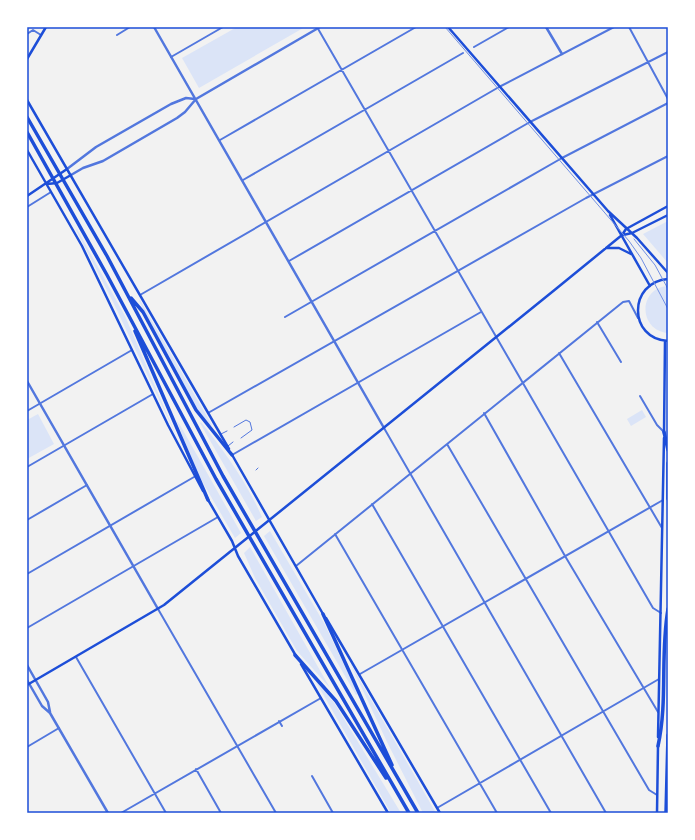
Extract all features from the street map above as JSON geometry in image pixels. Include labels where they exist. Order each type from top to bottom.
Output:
[{"type":"highway","points":[[27,117],[126,291],[212,457],[418,813]]},
{"type":"highway","points":[[27,132],[131,319],[205,460],[409,813]]},
{"type":"highway","points":[[27,136],[43,161]]},
{"type":"highway","points":[[126,291],[143,312],[196,410],[232,455]]},
{"type":"highway","points":[[131,319],[140,346],[208,500]]},
{"type":"highway","points":[[664,432],[668,450]]},
{"type":"highway","points":[[668,463],[668,499]]},
{"type":"highway","points":[[658,746],[662,723],[664,645],[668,609]]},
{"type":"highway","points":[[323,614],[384,744],[397,777]]},
{"type":"highway","points":[[295,655],[336,701],[376,765],[393,786]]},
{"type":"highway","points":[[666,813],[668,735]]},
{"type":"main road","points":[[27,59],[46,27]]},
{"type":"main road","points":[[448,27],[593,195],[668,273]]},
{"type":"main road","points":[[27,100],[323,614],[360,674],[440,813]]},
{"type":"main road","points":[[27,150],[79,242],[194,477],[295,655],[388,813]]},
{"type":"main road","points":[[28,194],[47,184],[54,177],[67,169]]},
{"type":"main road","points":[[47,184],[57,183],[70,175]]},
{"type":"main road","points":[[28,685],[158,609],[622,235],[626,228],[668,206]]},
{"type":"main road","points":[[608,211],[650,286]]},
{"type":"main road","points":[[622,235],[632,234],[668,215]]},
{"type":"main road","points":[[605,248],[619,248],[632,254]]},
{"type":"main road","points":[[657,813],[667,341],[650,334],[639,320],[638,310],[639,300],[650,286],[659,281],[668,279]]},
{"type":"street","points":[[117,35],[130,27]]},
{"type":"street","points":[[154,27],[336,341],[410,474],[606,813]]},
{"type":"street","points":[[171,57],[223,27]]},
{"type":"street","points":[[70,175],[83,168],[103,161],[178,118],[196,99],[318,27],[411,191],[653,608],[661,613]]},
{"type":"street","points":[[220,140],[416,27]]},
{"type":"street","points":[[474,47],[509,27]]},
{"type":"street","points":[[546,27],[562,54]]},
{"type":"street","points":[[140,294],[499,87],[614,27]]},
{"type":"street","points":[[629,27],[668,99]]},
{"type":"street","points":[[27,34],[33,30],[41,35]]},
{"type":"street","points":[[289,261],[530,122],[668,52]]},
{"type":"street","points":[[243,180],[463,53]]},
{"type":"street","points":[[67,169],[96,147],[171,104],[186,98],[196,99]]},
{"type":"street","points":[[285,317],[562,158],[668,103]]},
{"type":"street","points":[[208,413],[593,195],[668,156]]},
{"type":"street","points":[[27,207],[52,192]]},
{"type":"street","points":[[296,566],[625,300],[630,303],[639,320]]},
{"type":"street","points":[[232,455],[481,311]]},
{"type":"street","points":[[597,322],[621,362]]},
{"type":"street","points":[[27,411],[132,350]]},
{"type":"street","points":[[559,353],[662,529]]},
{"type":"street","points":[[27,381],[276,813]]},
{"type":"street","points":[[27,467],[153,394]]},
{"type":"street","points":[[640,396],[657,425],[664,432]]},
{"type":"street","points":[[484,413],[565,556],[658,712]]},
{"type":"street","points":[[447,443],[602,712],[649,790],[657,796]]},
{"type":"street","points":[[27,574],[194,477]]},
{"type":"street","points":[[27,520],[87,486]]},
{"type":"street","points":[[360,674],[663,500]]},
{"type":"street","points":[[372,504],[551,813]]},
{"type":"street","points":[[27,628],[218,517]]},
{"type":"street","points":[[335,534],[497,813]]},
{"type":"street","points":[[76,657],[166,813]]},
{"type":"street","points":[[27,664],[48,702],[50,713]]},
{"type":"street","points":[[437,808],[659,679]]},
{"type":"street","points":[[27,680],[28,685],[42,706],[50,713],[108,813]]},
{"type":"street","points":[[121,813],[321,698]]},
{"type":"street","points":[[279,721],[282,726]]},
{"type":"street","points":[[27,747],[59,728]]},
{"type":"street","points":[[196,769],[221,813]]},
{"type":"street","points":[[312,776],[333,813]]},
{"type":"lane","points":[[234,427],[246,420],[250,422],[252,430],[241,438]]},
{"type":"lane","points":[[220,434],[227,431]]},
{"type":"lane","points":[[227,446],[233,442]]},
{"type":"shaded area","points":[[237,27],[305,27],[199,88],[182,58]]},
{"type":"shaded area","points":[[668,221],[668,263],[643,234]]},
{"type":"shaded area","points":[[77,229],[125,316],[179,442],[113,302],[76,230]]},
{"type":"shaded area","points":[[668,286],[668,333],[658,330],[651,325],[647,317],[646,309],[647,301],[651,294],[658,288]]},
{"type":"shaded area","points":[[140,300],[212,425],[210,426],[194,405],[139,301]]},
{"type":"shaded area","points":[[668,359],[668,436],[666,426]]},
{"type":"shaded area","points":[[642,410],[646,417],[631,426],[627,419]]},
{"type":"shaded area","points":[[38,414],[54,444],[27,459],[27,420]]},
{"type":"shaded area","points":[[176,420],[241,533],[235,538],[199,476]]},
{"type":"shaded area","points":[[201,422],[227,456],[249,491],[262,517],[256,521],[200,423]]},
{"type":"shaded area","points":[[270,531],[324,623],[358,694],[356,695],[264,536]]},
{"type":"shaded area","points":[[250,547],[330,688],[297,651],[255,578],[244,553]]},
{"type":"shaded area","points":[[350,663],[436,813],[423,813],[387,742]]},
{"type":"shaded area","points":[[316,682],[335,704],[401,813],[391,813]]},
{"type":"railway","points":[[445,27],[629,241],[641,258],[668,309]]},
{"type":"railway","points":[[634,239],[655,265],[668,289]]}]
